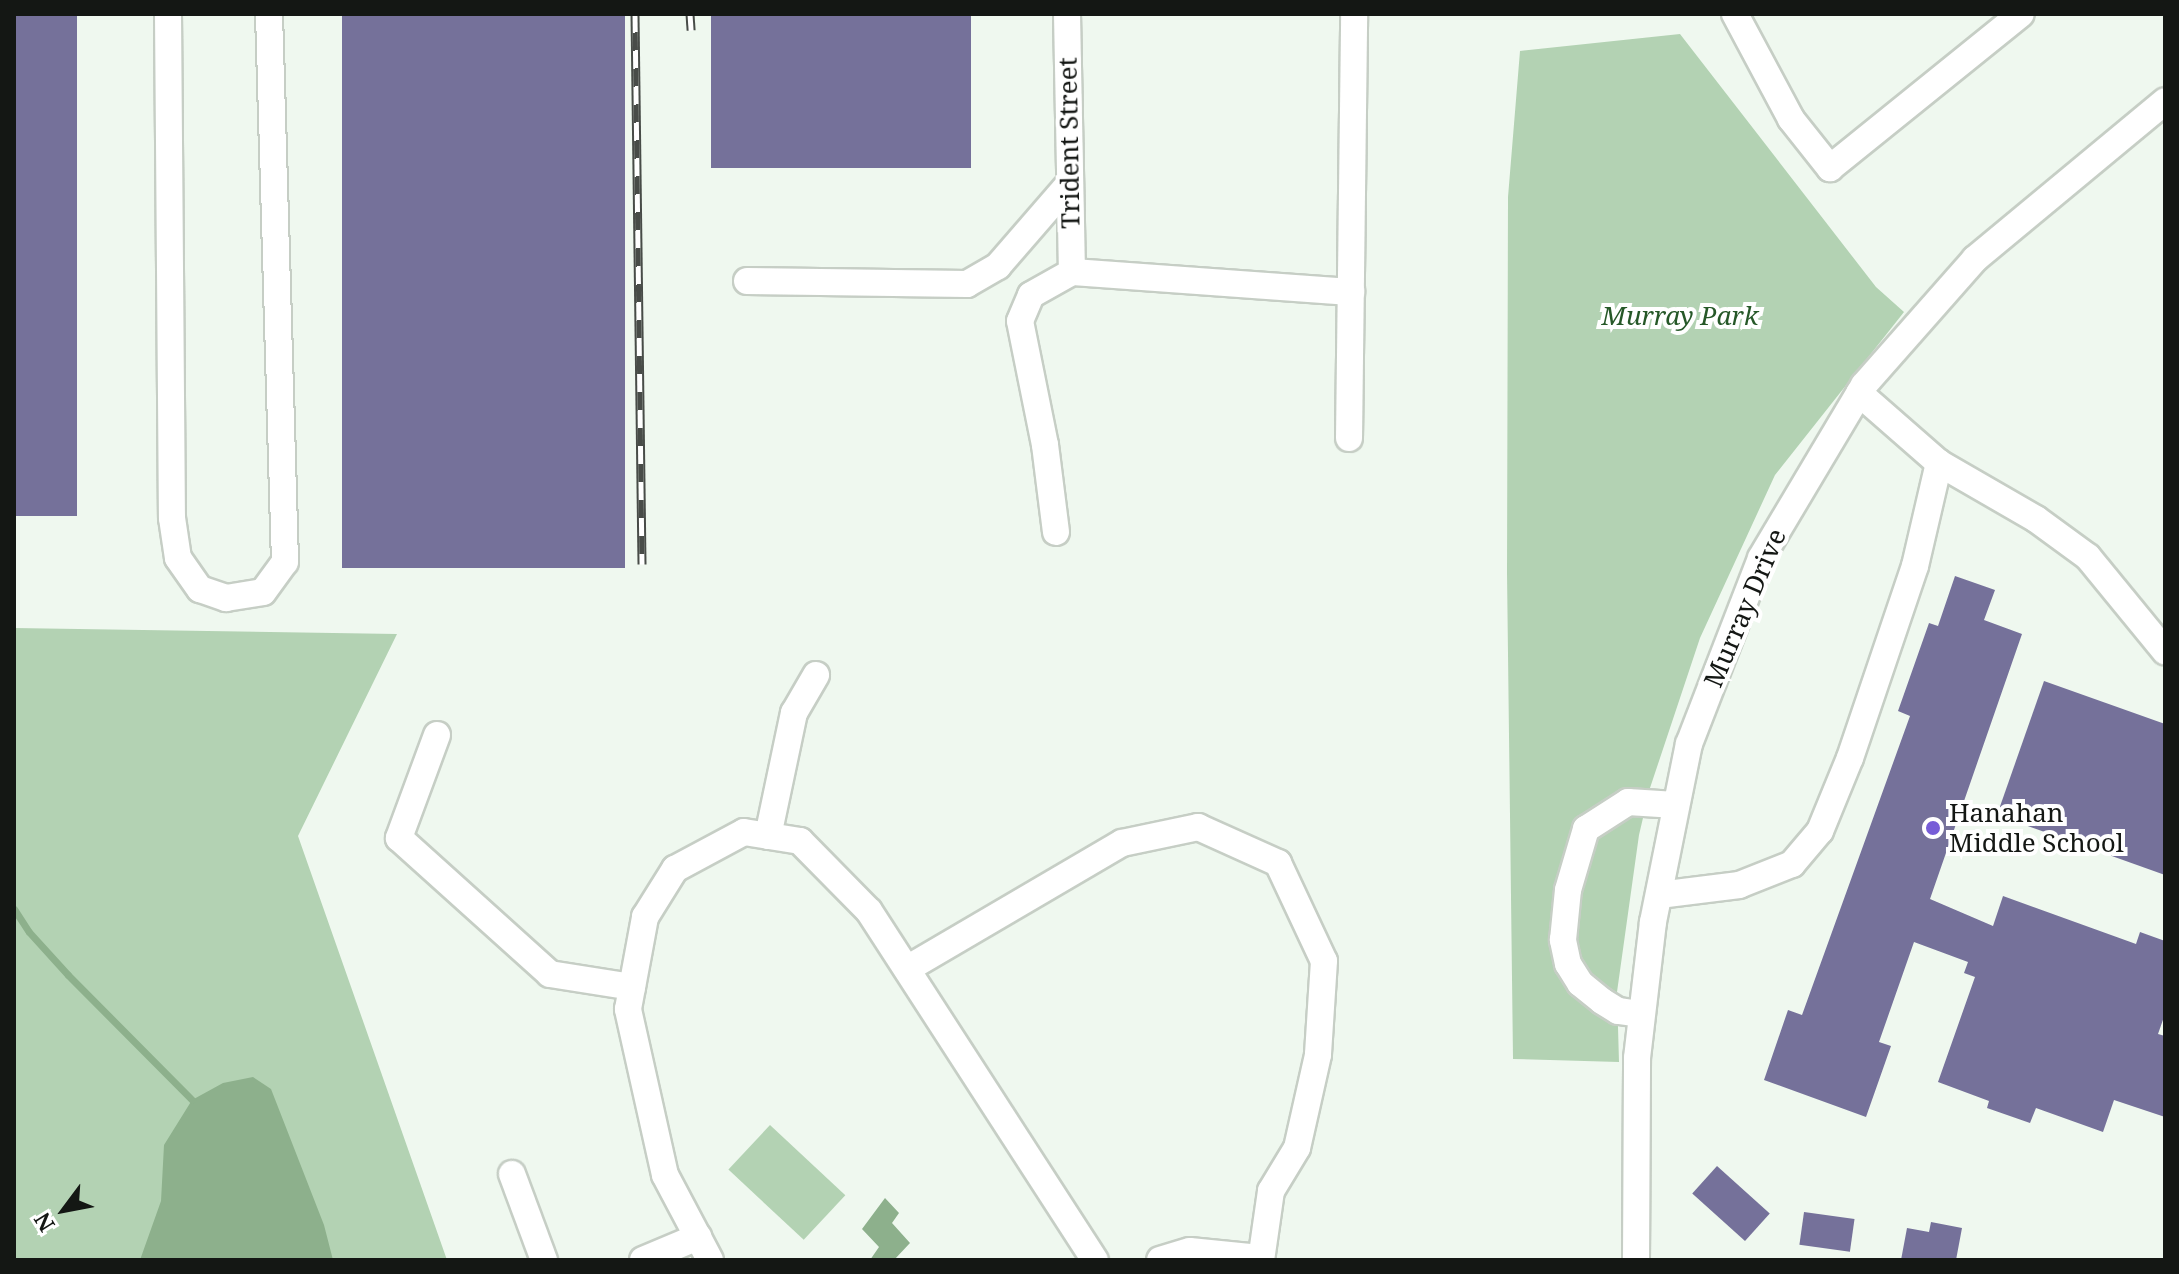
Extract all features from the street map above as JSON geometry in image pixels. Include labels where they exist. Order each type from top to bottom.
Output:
[{"type":"street","points":[[168,14],[172,518],[178,558],[200,589],[226,598],[263,592],[285,562],[272,24],[269,14]]},
{"type":"street","name":"Trident Street","points":[[1067,14],[1072,272]]},
{"type":"street","points":[[1349,438],[1354,14]]},
{"type":"street","points":[[1735,14],[1791,119],[1830,168],[2021,14]]},
{"type":"street","name":"Murray Drive","points":[[1636,1260],[1640,1014],[1659,895],[1689,744],[1761,558],[1859,393],[1975,259],[2165,101]]},
{"type":"street","points":[[747,281],[967,284],[998,266],[1069,184]]},
{"type":"street","points":[[1056,532],[1045,445],[1020,321],[1031,295],[1072,272],[1351,292]]},
{"type":"street","points":[[1859,393],[1939,463],[2032,517],[2088,557],[2165,651]]},
{"type":"street","points":[[1659,895],[1739,885],[1792,864],[1820,831],[1871,705],[1915,566],[1939,463]]},
{"type":"street","points":[[768,836],[794,713],[816,675]]},
{"type":"street","points":[[437,735],[399,838],[550,974],[632,987]]},
{"type":"street","points":[[1640,1014],[1618,1011],[1602,1001],[1580,983],[1568,964],[1563,940],[1568,890],[1586,829],[1628,802],[1676,805]]},
{"type":"street","points":[[907,969],[1122,843],[1198,827],[1278,863],[1324,961],[1318,1055],[1297,1148],[1271,1191],[1260,1259],[1190,1251],[1160,1260]]},
{"type":"street","points":[[643,1260],[704,1248],[665,1175],[628,1009],[645,917],[675,869],[744,832],[800,841],[869,911],[1095,1260]]},
{"type":"street","points":[[512,1174],[544,1260]]},
{"type":"green space","name":"Murray Park","points":[[1680,34],[1876,287],[1904,312],[1775,475],[1700,638],[1650,788],[1639,835],[1617,992],[1619,1062],[1513,1059],[1507,573],[1508,197],[1520,51]]},
{"type":"green space","points":[[14,628],[397,634],[298,836],[447,1260],[14,1260]]},
{"type":"green space","points":[[770,1125],[845,1195],[804,1240],[728,1170]]},
{"type":"shaded area","points":[[253,1077],[271,1089],[324,1225],[333,1260],[140,1260],[161,1201],[164,1145],[192,1100],[223,1083]]},
{"type":"shaded area","points":[[885,1198],[899,1213],[892,1223],[910,1243],[894,1260],[870,1260],[879,1247],[862,1229]]},
{"type":"building","points":[[14,14],[77,14],[77,516],[14,516]]},
{"type":"building","points":[[342,14],[625,14],[625,568],[342,568]]},
{"type":"building","points":[[711,14],[971,14],[971,168],[711,168]]},
{"type":"building","points":[[1955,576],[1995,590],[1984,620],[2022,634],[1930,899],[1993,926],[2003,896],[2136,944],[2140,932],[2165,941],[2165,1014],[2158,1034],[2165,1036],[2165,1117],[2114,1100],[2103,1132],[2036,1108],[2030,1123],[1987,1108],[1989,1101],[1938,1082],[1975,977],[1964,973],[1968,962],[1914,942],[1879,1042],[1891,1046],[1866,1117],[1764,1080],[1788,1010],[1802,1015],[1910,716],[1898,711],[1929,623],[1938,626]]},
{"type":"building","points":[[2044,681],[2165,724],[2165,875],[1997,815]]},
{"type":"building","points":[[1717,1166],[1770,1214],[1745,1241],[1692,1193]]},
{"type":"building","points":[[1804,1212],[1855,1219],[1850,1252],[1799,1245]]},
{"type":"building","points":[[1931,1222],[1962,1228],[1956,1260],[1901,1260],[1907,1228],[1929,1232]]},
{"type":"waterway","points":[[14,909],[29,932],[68,975],[192,1100]]},
{"type":"railway","points":[[635,14],[642,564]]},
{"type":"railway","points":[[690,14],[691,30]]},
{"type":"place","name":"Hanahan Middle School","points":[[1933,828]]}]
